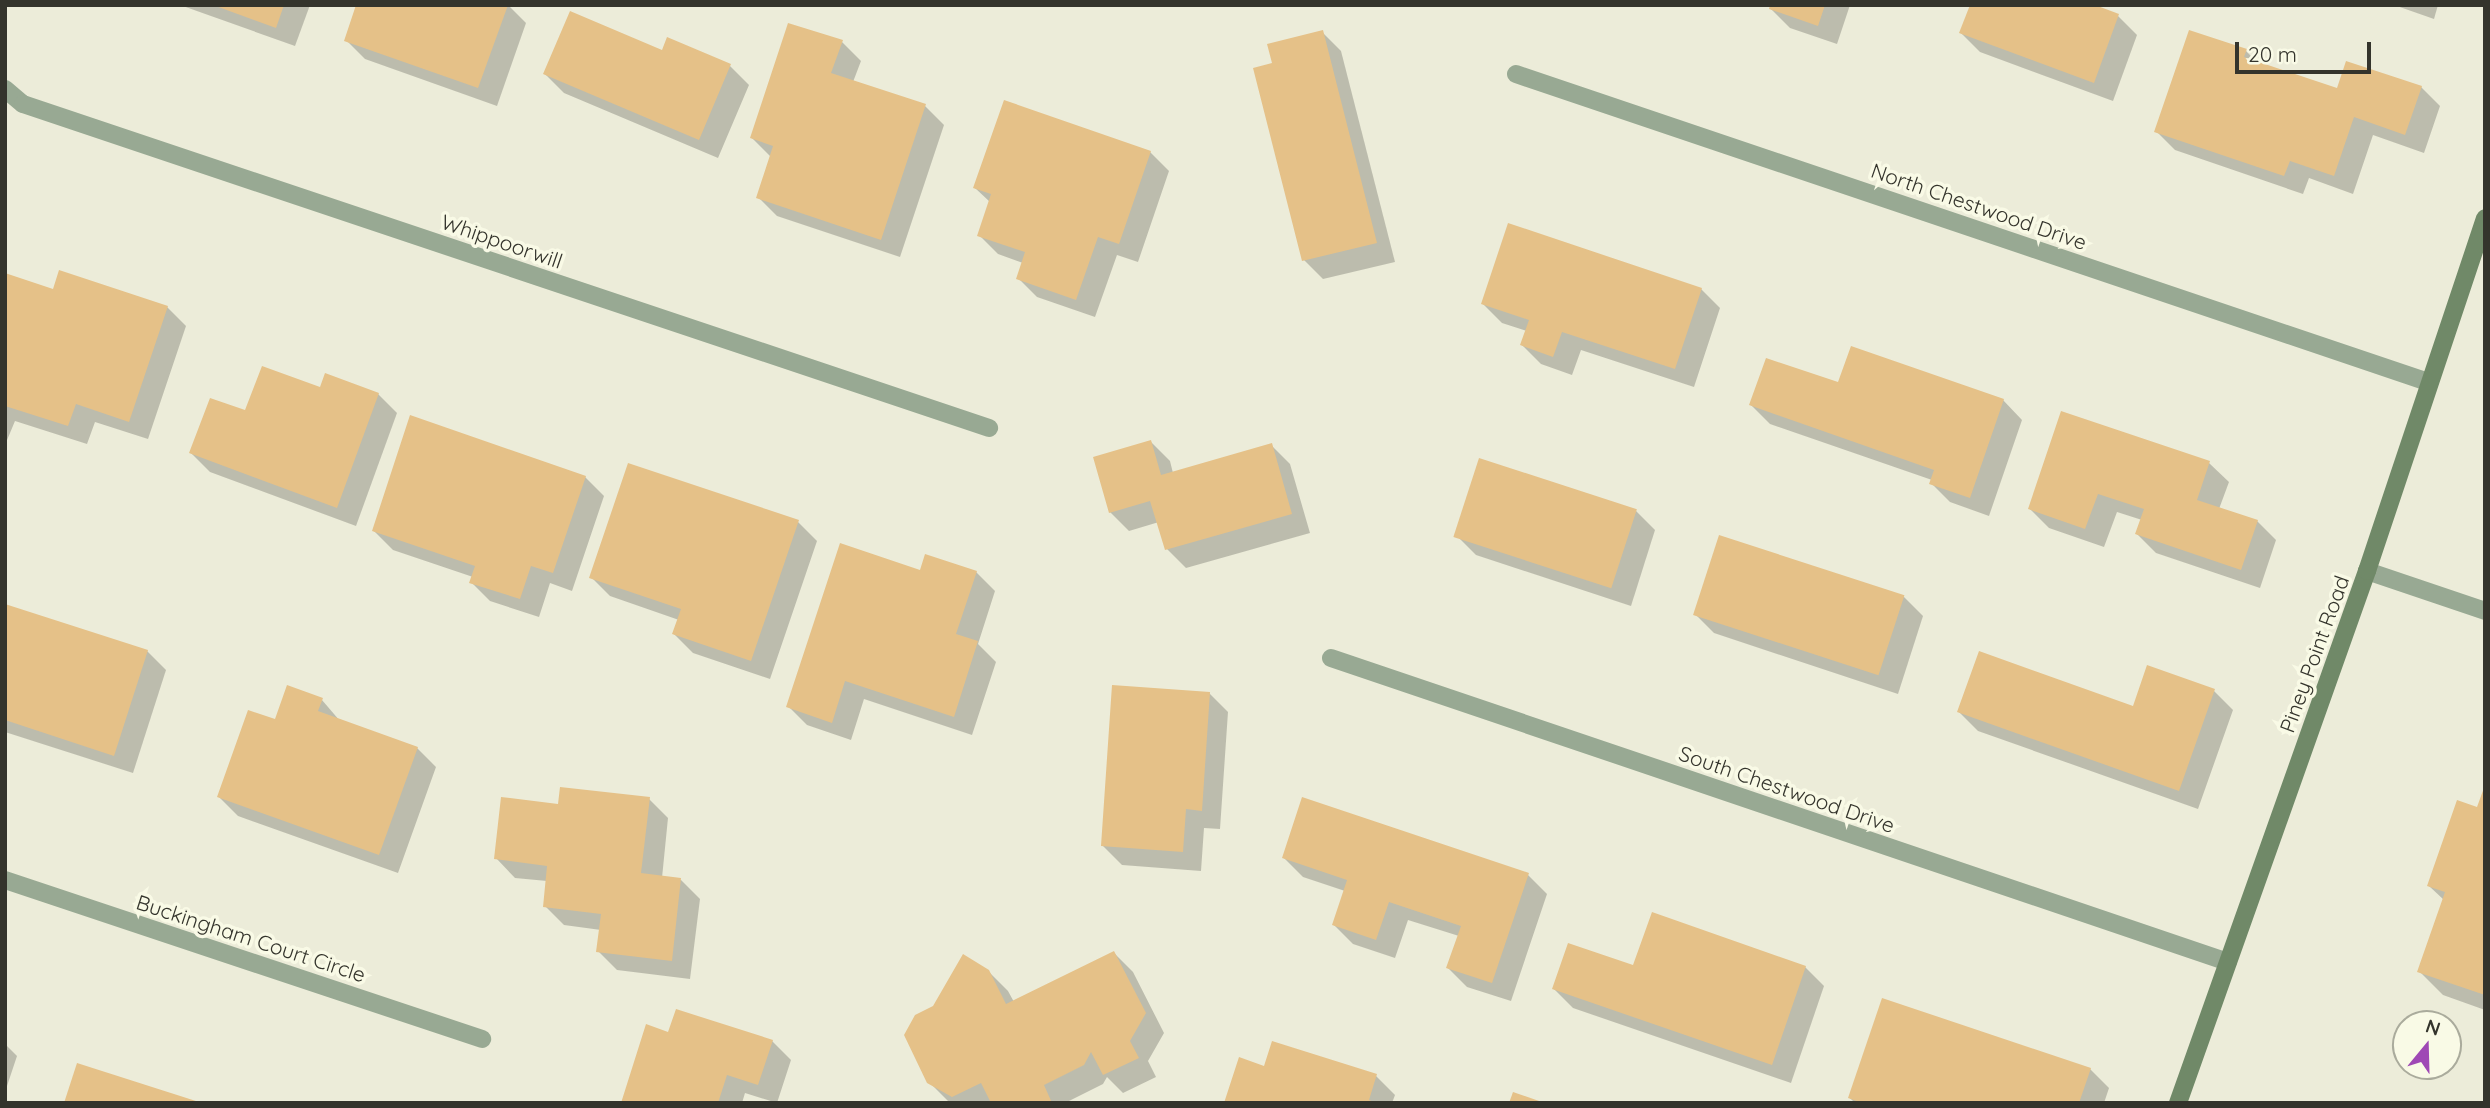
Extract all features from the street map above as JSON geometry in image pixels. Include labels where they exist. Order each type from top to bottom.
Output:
[{"type":"street","name":"North Chestwood Drive","points":[[1516,74],[2428,382]]},
{"type":"street","name":"Whippoorwill","points":[[5,89],[23,104],[989,428]]},
{"type":"street","name":"Piney Point Road","points":[[2178,1103],[2367,571],[2485,218]]},
{"type":"street","points":[[2367,571],[2485,611]]},
{"type":"street","name":"South Chestwood Drive","points":[[1331,658],[2228,962]]},
{"type":"street","name":"Buckingham Court Circle","points":[[5,880],[482,1039]]},
{"type":"building","points":[[213,5],[284,5],[276,28]]},
{"type":"building","points":[[356,5],[508,5],[478,88],[344,41]]},
{"type":"building","points":[[1770,5],[1825,5],[1818,26],[1769,9]]},
{"type":"building","points":[[1970,5],[2095,5],[2119,14],[2094,83],[1959,33]]},
{"type":"building","points":[[570,11],[662,50],[667,37],[731,64],[699,140],[543,74]]},
{"type":"building","points":[[788,23],[843,40],[831,73],[926,104],[881,240],[756,198],[773,146],[750,138]]},
{"type":"building","points":[[1323,30],[1377,243],[1302,261],[1253,68],[1272,63],[1267,44]]},
{"type":"building","points":[[2189,30],[2247,49],[2244,57],[2337,88],[2346,61],[2422,86],[2405,135],[2354,117],[2334,176],[2290,161],[2284,176],[2154,132]]},
{"type":"building","points":[[1004,100],[1151,151],[1119,244],[1098,237],[1076,300],[1016,279],[1025,252],[977,236],[991,194],[973,188]]},
{"type":"building","points":[[1508,223],[1702,288],[1675,369],[1562,332],[1553,357],[1520,345],[1529,320],[1481,304]]},
{"type":"building","points":[[59,270],[168,306],[129,422],[76,404],[68,426],[5,406],[5,273],[53,289]]},
{"type":"building","points":[[1851,346],[2004,399],[1970,498],[1929,484],[1934,470],[1749,405],[1766,358],[1838,382]]},
{"type":"building","points":[[262,366],[320,387],[325,373],[379,393],[337,508],[189,453],[210,398],[245,410]]},
{"type":"building","points":[[2061,411],[2210,461],[2197,500],[2258,520],[2241,570],[2135,534],[2144,509],[2098,494],[2085,529],[2028,509]]},
{"type":"building","points":[[410,415],[586,476],[553,573],[531,566],[520,599],[469,583],[475,566],[372,531]]},
{"type":"building","points":[[1151,440],[1161,475],[1272,443],[1292,514],[1165,550],[1150,501],[1109,513],[1093,457]]},
{"type":"building","points":[[1479,458],[1637,509],[1611,588],[1453,537]]},
{"type":"building","points":[[628,463],[799,520],[751,661],[672,634],[681,609],[589,578]]},
{"type":"building","points":[[1719,535],[1904,595],[1878,675],[1693,615]]},
{"type":"building","points":[[840,543],[920,570],[925,554],[977,571],[956,634],[978,641],[954,717],[845,681],[832,723],[786,707]]},
{"type":"building","points":[[5,604],[148,650],[114,756],[5,720]]},
{"type":"building","points":[[1979,651],[2133,706],[2147,665],[2215,689],[2179,791],[1957,712]]},
{"type":"building","points":[[287,685],[323,698],[318,711],[418,747],[379,855],[217,797],[248,710],[275,719]]},
{"type":"building","points":[[1112,685],[1210,692],[1202,811],[1186,809],[1183,852],[1101,846]]},
{"type":"building","points":[[2485,785],[2485,995],[2417,972],[2445,892],[2427,886],[2457,800],[2477,807]]},
{"type":"building","points":[[560,787],[650,797],[641,873],[681,878],[672,961],[596,952],[601,914],[543,907],[547,866],[494,859],[501,797],[558,804]]},
{"type":"building","points":[[1302,797],[1529,873],[1492,983],[1446,968],[1461,926],[1389,902],[1376,940],[1332,925],[1347,880],[1282,858]]},
{"type":"building","points":[[1652,912],[1806,966],[1772,1065],[1552,989],[1568,943],[1633,965]]},
{"type":"building","points":[[1114,951],[1146,1013],[1130,1041],[1139,1058],[1103,1075],[1091,1052],[1084,1065],[1044,1085],[1052,1103],[991,1103],[981,1083],[952,1097],[927,1083],[904,1035],[915,1015],[933,1006],[963,954],[989,970],[1006,1004]]},
{"type":"building","points":[[1882,998],[2091,1068],[2079,1103],[1862,1103],[1848,1098]]},
{"type":"building","points":[[676,1009],[773,1040],[758,1085],[727,1075],[718,1103],[621,1103],[646,1024],[668,1032]]},
{"type":"building","points":[[1272,1041],[1377,1074],[1369,1100],[1376,1103],[1224,1103],[1239,1057],[1264,1066]]},
{"type":"building","points":[[77,1063],[199,1102],[199,1103],[64,1103]]},
{"type":"building","points":[[1513,1092],[1542,1102],[1542,1103],[1509,1103]]}]
